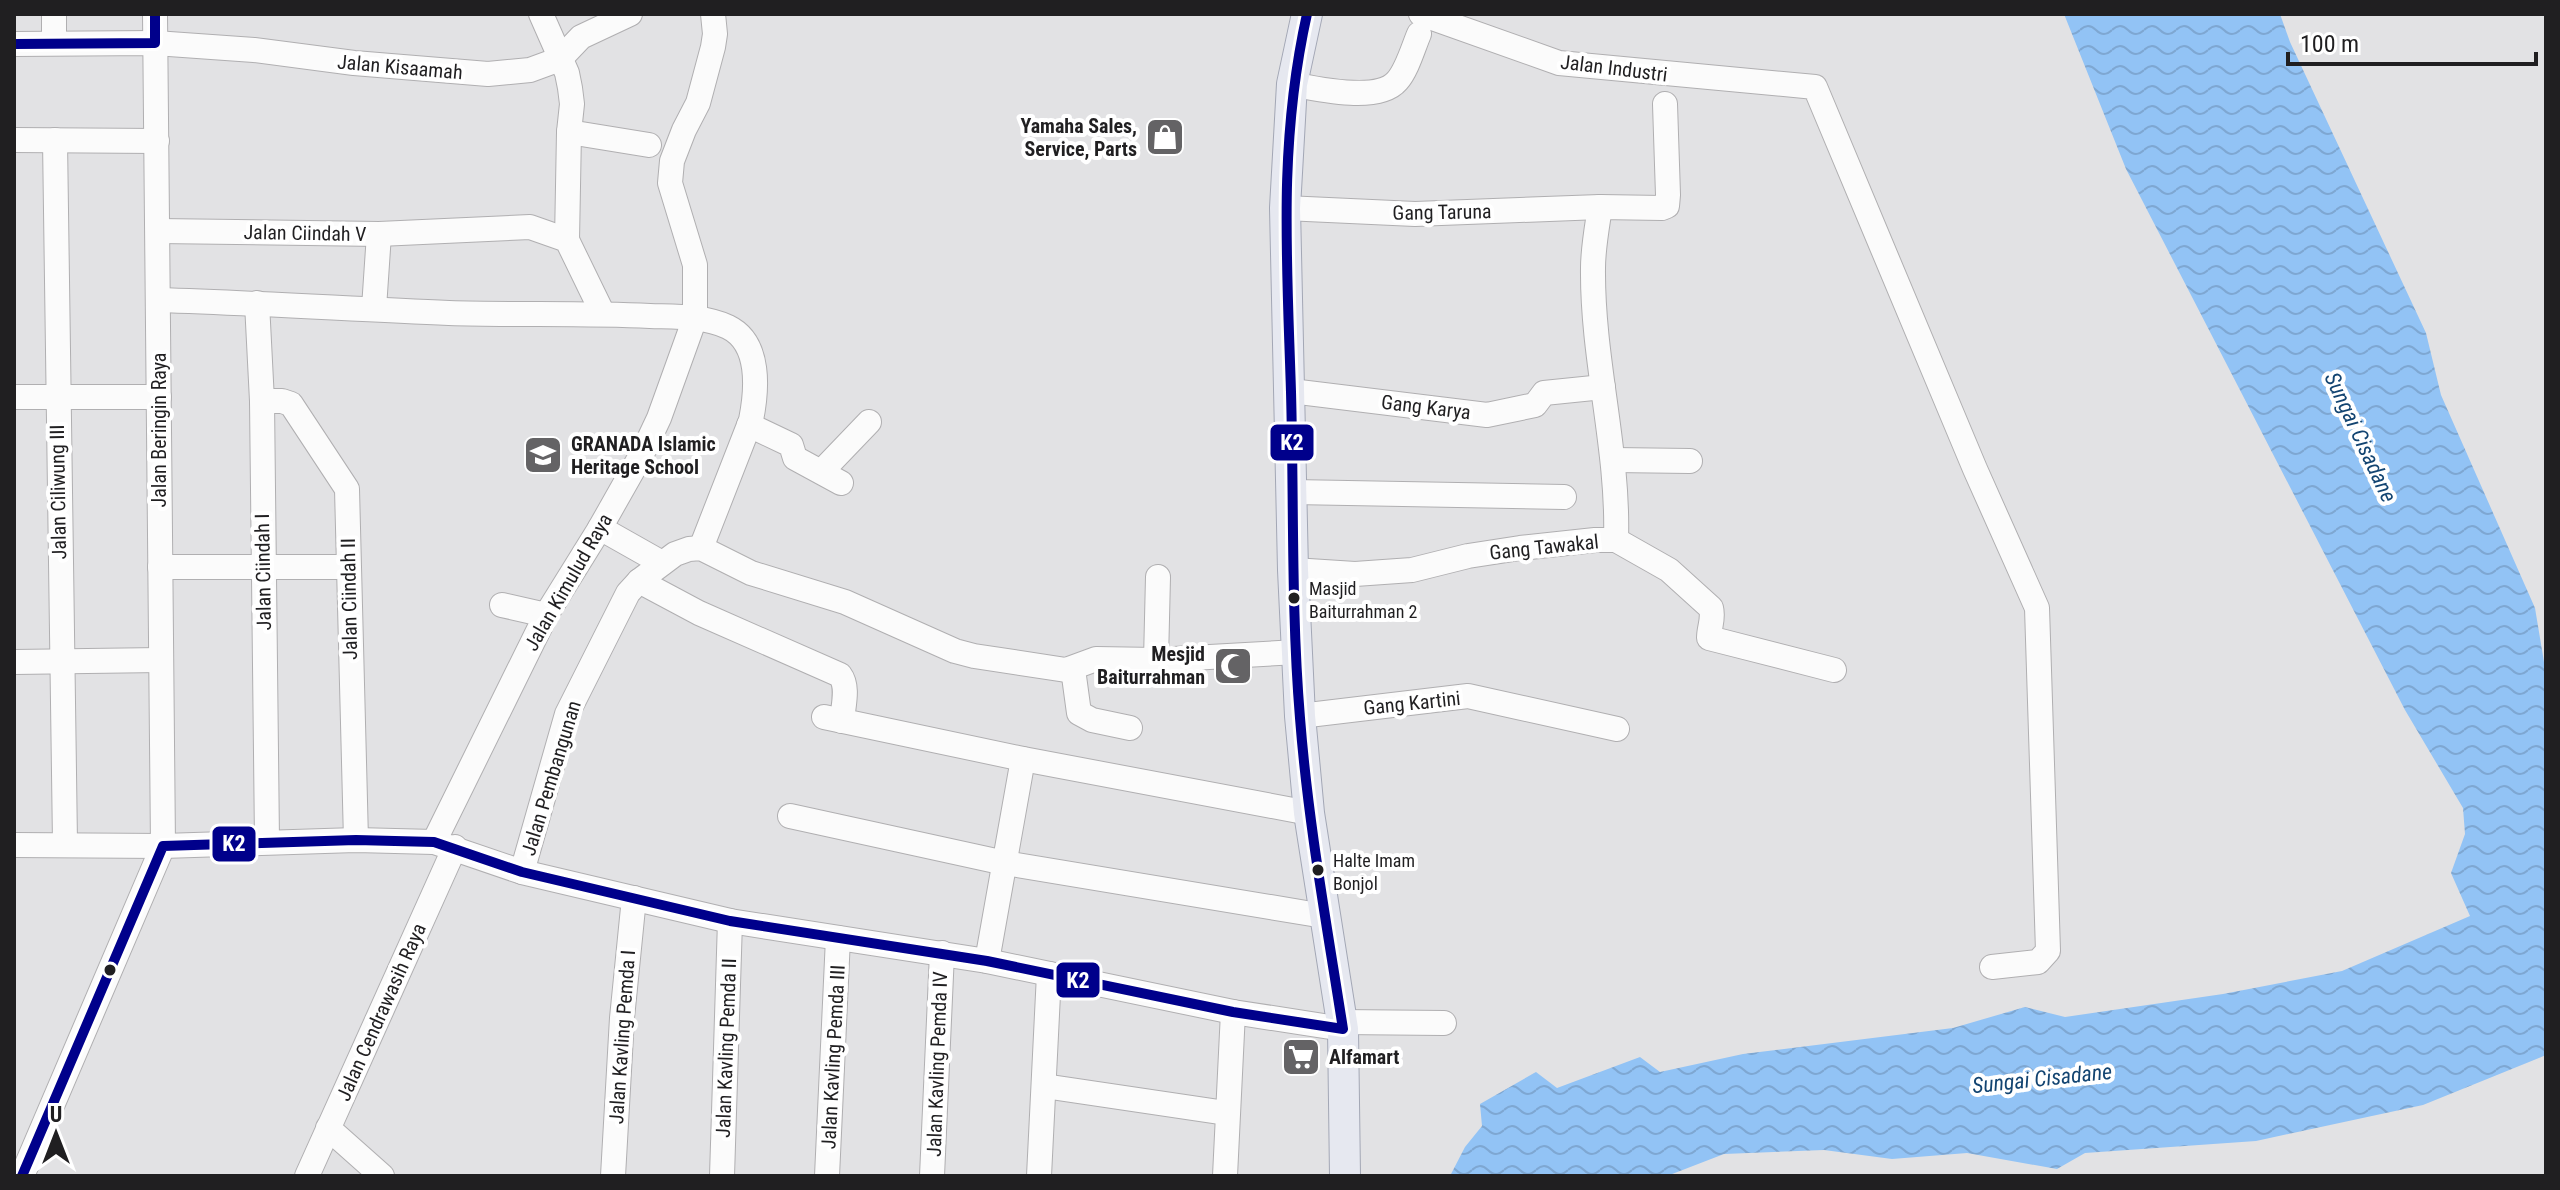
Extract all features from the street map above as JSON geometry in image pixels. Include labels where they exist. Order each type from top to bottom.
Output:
[{"type":"main road","points":[[1307,14],[1292,84],[1285,208],[1293,570],[1300,716],[1309,813],[1342,1026],[1345,1176]]},
{"type":"street","points":[[54,14],[54,43]]},
{"type":"street","name":"Jalan Beringin Raya","points":[[155,14],[163,846]]},
{"type":"street","points":[[541,14],[570,88],[572,104],[567,240],[603,314]]},
{"type":"street","name":"Jalan Kisaamah","points":[[14,44],[155,43],[488,74],[530,70],[560,59],[581,37],[630,14]]},
{"type":"street","name":"Jalan Kimulud Raya","points":[[444,845],[546,615],[600,528],[659,418],[695,318],[695,265],[670,183],[672,161],[698,103],[713,47],[713,14]]},
{"type":"street","points":[[1292,84],[1328,91],[1367,93],[1388,88],[1398,81],[1420,24]]},
{"type":"street","name":"Jalan Industri","points":[[1420,24],[1559,63],[1815,87],[1975,469],[2037,608],[2048,951],[2038,962],[1992,967]]},
{"type":"street","name":"Gang Taruna","points":[[1285,208],[1415,214],[1667,206],[1665,104]]},
{"type":"street","points":[[569,132],[649,145]]},
{"type":"street","points":[[14,140],[157,141]]},
{"type":"street","name":"Jalan Ciliwung III","points":[[55,140],[65,843]]},
{"type":"street","points":[[1600,207],[1593,267],[1603,387],[1618,500],[1616,540]]},
{"type":"street","points":[[379,234],[530,227],[567,240]]},
{"type":"street","name":"Jalan Ciindah V","points":[[158,231],[379,234],[374,308]]},
{"type":"street","points":[[158,300],[450,313],[695,318],[728,327],[742,338],[751,354],[755,400],[749,425],[701,548],[751,573],[845,602],[955,651],[1042,667],[1073,669],[1096,659],[1156,660],[1297,652]]},
{"type":"street","name":"Jalan Ciindah I","points":[[257,303],[262,401],[267,841]]},
{"type":"street","name":"Gang Karya","points":[[1291,391],[1487,415],[1535,405],[1544,393],[1603,387]]},
{"type":"street","points":[[14,397],[159,397]]},
{"type":"street","name":"Jalan Ciindah II","points":[[262,401],[291,404],[347,493],[356,840]]},
{"type":"street","points":[[749,425],[791,445],[795,458],[832,477],[869,422]]},
{"type":"street","points":[[1614,460],[1690,461]]},
{"type":"street","points":[[1293,492],[1564,497]]},
{"type":"street","points":[[600,528],[662,563]]},
{"type":"street","name":"Gang Tawakal","points":[[1293,570],[1355,574],[1412,570],[1468,556],[1520,548],[1616,540],[1669,570],[1711,608],[1713,616],[1709,638],[1834,670]]},
{"type":"street","name":"Jalan Pembangunan","points":[[522,872],[567,714],[622,603],[639,581],[662,563],[682,550],[701,548]]},
{"type":"street","points":[[160,567],[348,567]]},
{"type":"street","points":[[1156,660],[1158,577]]},
{"type":"street","points":[[639,581],[699,613],[840,675],[844,680],[844,690],[833,719],[1023,759],[1309,813]]},
{"type":"street","points":[[502,605],[546,615]]},
{"type":"street","points":[[14,662],[161,660]]},
{"type":"street","points":[[1073,669],[1079,713],[1092,720],[1130,728]]},
{"type":"street","name":"Gang Kartini","points":[[1300,716],[1468,696],[1617,729]]},
{"type":"street","points":[[987,961],[1023,759]]},
{"type":"street","points":[[790,816],[1005,863],[1324,916]]},
{"type":"street","points":[[14,845],[163,846],[356,840],[444,845],[522,872],[730,921],[987,961],[1233,1012],[1342,1026],[1444,1023]]},
{"type":"street","name":"Jalan Cendrawasih Raya","points":[[307,1176],[444,845]]},
{"type":"street","points":[[22,1176],[163,846]]},
{"type":"street","name":"Jalan Kavling Pemda I","points":[[613,1176],[622,1018],[634,898]]},
{"type":"street","name":"Jalan Kavling Pemda II","points":[[722,1176],[730,921]]},
{"type":"street","name":"Jalan Kavling Pemda III","points":[[827,1176],[838,938]]},
{"type":"street","name":"Jalan Kavling Pemda IV","points":[[932,1176],[942,953]]},
{"type":"street","points":[[1039,1176],[1049,974]]},
{"type":"street","points":[[1225,1176],[1233,1012]]},
{"type":"street","points":[[1044,1086],[1226,1113]]},
{"type":"street","points":[[328,1128],[382,1176]]},
{"type":"water","name":"Sungai Cisadane","points":[[2064,14],[2280,14],[2290,42],[2426,333],[2441,395],[2535,608],[2546,674],[2546,1055],[2423,1105],[2256,1141],[2085,1153],[2057,1169],[1967,1153],[1892,1159],[1824,1150],[1724,1154],[1667,1176],[1450,1176],[1465,1147],[1482,1126],[1480,1104],[1536,1072],[1557,1088],[1640,1057],[1660,1072],[1743,1054],[1953,1028],[2025,1007],[2065,1017],[2223,994],[2342,971],[2470,916],[2451,873],[2465,834],[2463,808],[2405,710],[2126,169]]},
{"type":"transit line","name":"K2","points":[[14,44],[155,43],[155,14]]},
{"type":"transit line","name":"K2","points":[[22,1176],[163,846],[356,840],[434,842],[522,872],[730,921],[987,961],[1233,1012],[1343,1029],[1308,796],[1295,637],[1287,203],[1292,109],[1307,14]]},
{"type":"place","name":"Yamaha Sales, Service, Parts","points":[[1165,137]]},
{"type":"place","name":"GRANADA Islamic Heritage School","points":[[543,455]]},
{"type":"place","name":"Masjid Baiturrahman 2","points":[[1294,598]]},
{"type":"place","name":"Mesjid Baiturrahman","points":[[1233,666]]},
{"type":"place","name":"Halte Imam Bonjol","points":[[1318,870]]},
{"type":"place","name":"Alfamart","points":[[1301,1057]]}]
